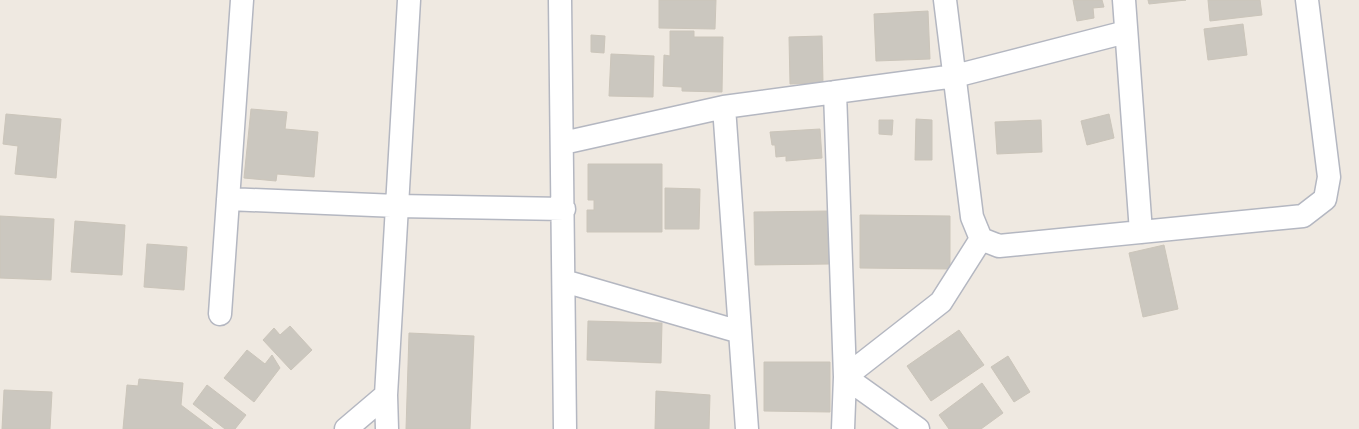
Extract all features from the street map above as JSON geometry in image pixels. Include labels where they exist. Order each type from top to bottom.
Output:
[{"type":"street","points":[[220,314],[242,0]]},
{"type":"street","points":[[387,429],[386,395],[409,0]]},
{"type":"street","points":[[560,0],[564,209],[565,429]]},
{"type":"street","points":[[945,0],[972,217],[981,239],[999,246],[1303,216],[1325,199],[1329,178],[1307,0]]},
{"type":"street","points":[[1124,0],[1141,232]]},
{"type":"street","points":[[563,143],[724,107],[955,76],[1126,32]]},
{"type":"street","points":[[835,92],[845,377],[842,429]]},
{"type":"street","points":[[724,107],[747,429]]},
{"type":"street","points":[[228,198],[397,206],[564,209]]},
{"type":"street","points":[[845,377],[941,302],[981,239]]},
{"type":"street","points":[[564,281],[740,332]]},
{"type":"street","points":[[845,377],[918,429]]},
{"type":"street","points":[[346,429],[386,395]]},
{"type":"building","points":[[659,0],[716,0],[715,29],[659,28]]},
{"type":"building","points":[[1073,0],[1102,0],[1104,7],[1093,8],[1094,18],[1077,21]]},
{"type":"building","points":[[1148,0],[1186,0],[1149,4]]},
{"type":"building","points":[[1208,0],[1260,0],[1262,15],[1210,21]]},
{"type":"building","points":[[928,11],[930,59],[876,61],[874,14]]},
{"type":"building","points":[[1243,24],[1247,55],[1208,60],[1204,29]]},
{"type":"building","points":[[670,31],[694,31],[694,37],[723,37],[722,92],[682,91],[682,87],[663,86],[664,55],[670,56]]},
{"type":"building","points":[[591,35],[605,36],[604,53],[591,52]]},
{"type":"building","points":[[822,36],[823,83],[790,84],[789,37]]},
{"type":"building","points":[[611,54],[654,56],[653,97],[609,96]]},
{"type":"building","points":[[251,109],[287,112],[285,129],[318,132],[314,177],[277,174],[276,181],[244,178]]},
{"type":"building","points":[[6,114],[61,119],[56,178],[15,174],[18,146],[3,144]]},
{"type":"building","points":[[1109,114],[1114,138],[1087,145],[1081,121]]},
{"type":"building","points":[[916,119],[932,120],[932,160],[915,160]]},
{"type":"building","points":[[879,120],[893,120],[892,135],[879,134]]},
{"type":"building","points":[[1041,120],[1042,152],[997,154],[995,122]]},
{"type":"building","points":[[820,129],[822,158],[786,161],[786,156],[776,157],[775,145],[772,145],[770,132]]},
{"type":"building","points":[[588,164],[662,164],[662,232],[587,232],[587,210],[594,210],[594,200],[588,200]]},
{"type":"building","points":[[665,188],[700,189],[699,229],[665,229]]},
{"type":"building","points":[[829,211],[830,264],[755,265],[754,212]]},
{"type":"building","points":[[860,215],[950,216],[950,269],[860,268]]},
{"type":"building","points":[[0,216],[54,219],[51,280],[0,278]]},
{"type":"building","points":[[75,221],[125,225],[122,275],[71,272]]},
{"type":"building","points":[[147,244],[187,247],[184,290],[144,287]]},
{"type":"building","points":[[1164,245],[1178,309],[1143,317],[1129,253]]},
{"type":"building","points":[[588,321],[662,323],[661,363],[587,360]]},
{"type":"building","points":[[290,326],[312,350],[291,370],[263,340],[274,328],[280,335]]},
{"type":"building","points":[[959,330],[984,365],[931,401],[907,366]]},
{"type":"building","points":[[409,333],[474,336],[470,429],[406,429]]},
{"type":"building","points":[[247,350],[265,364],[272,355],[280,368],[254,402],[224,378]]},
{"type":"building","points":[[1008,356],[1030,392],[1014,402],[991,367]]},
{"type":"building","points":[[764,362],[830,362],[830,412],[764,411]]},
{"type":"building","points":[[139,379],[183,383],[181,405],[213,429],[123,429],[127,385],[138,386]]},
{"type":"building","points":[[982,383],[1003,413],[981,429],[949,429],[939,415]]},
{"type":"building","points":[[207,385],[246,415],[235,429],[225,429],[193,404]]},
{"type":"building","points":[[4,390],[52,392],[50,429],[2,429]]},
{"type":"building","points":[[656,391],[710,395],[709,429],[655,429]]}]
